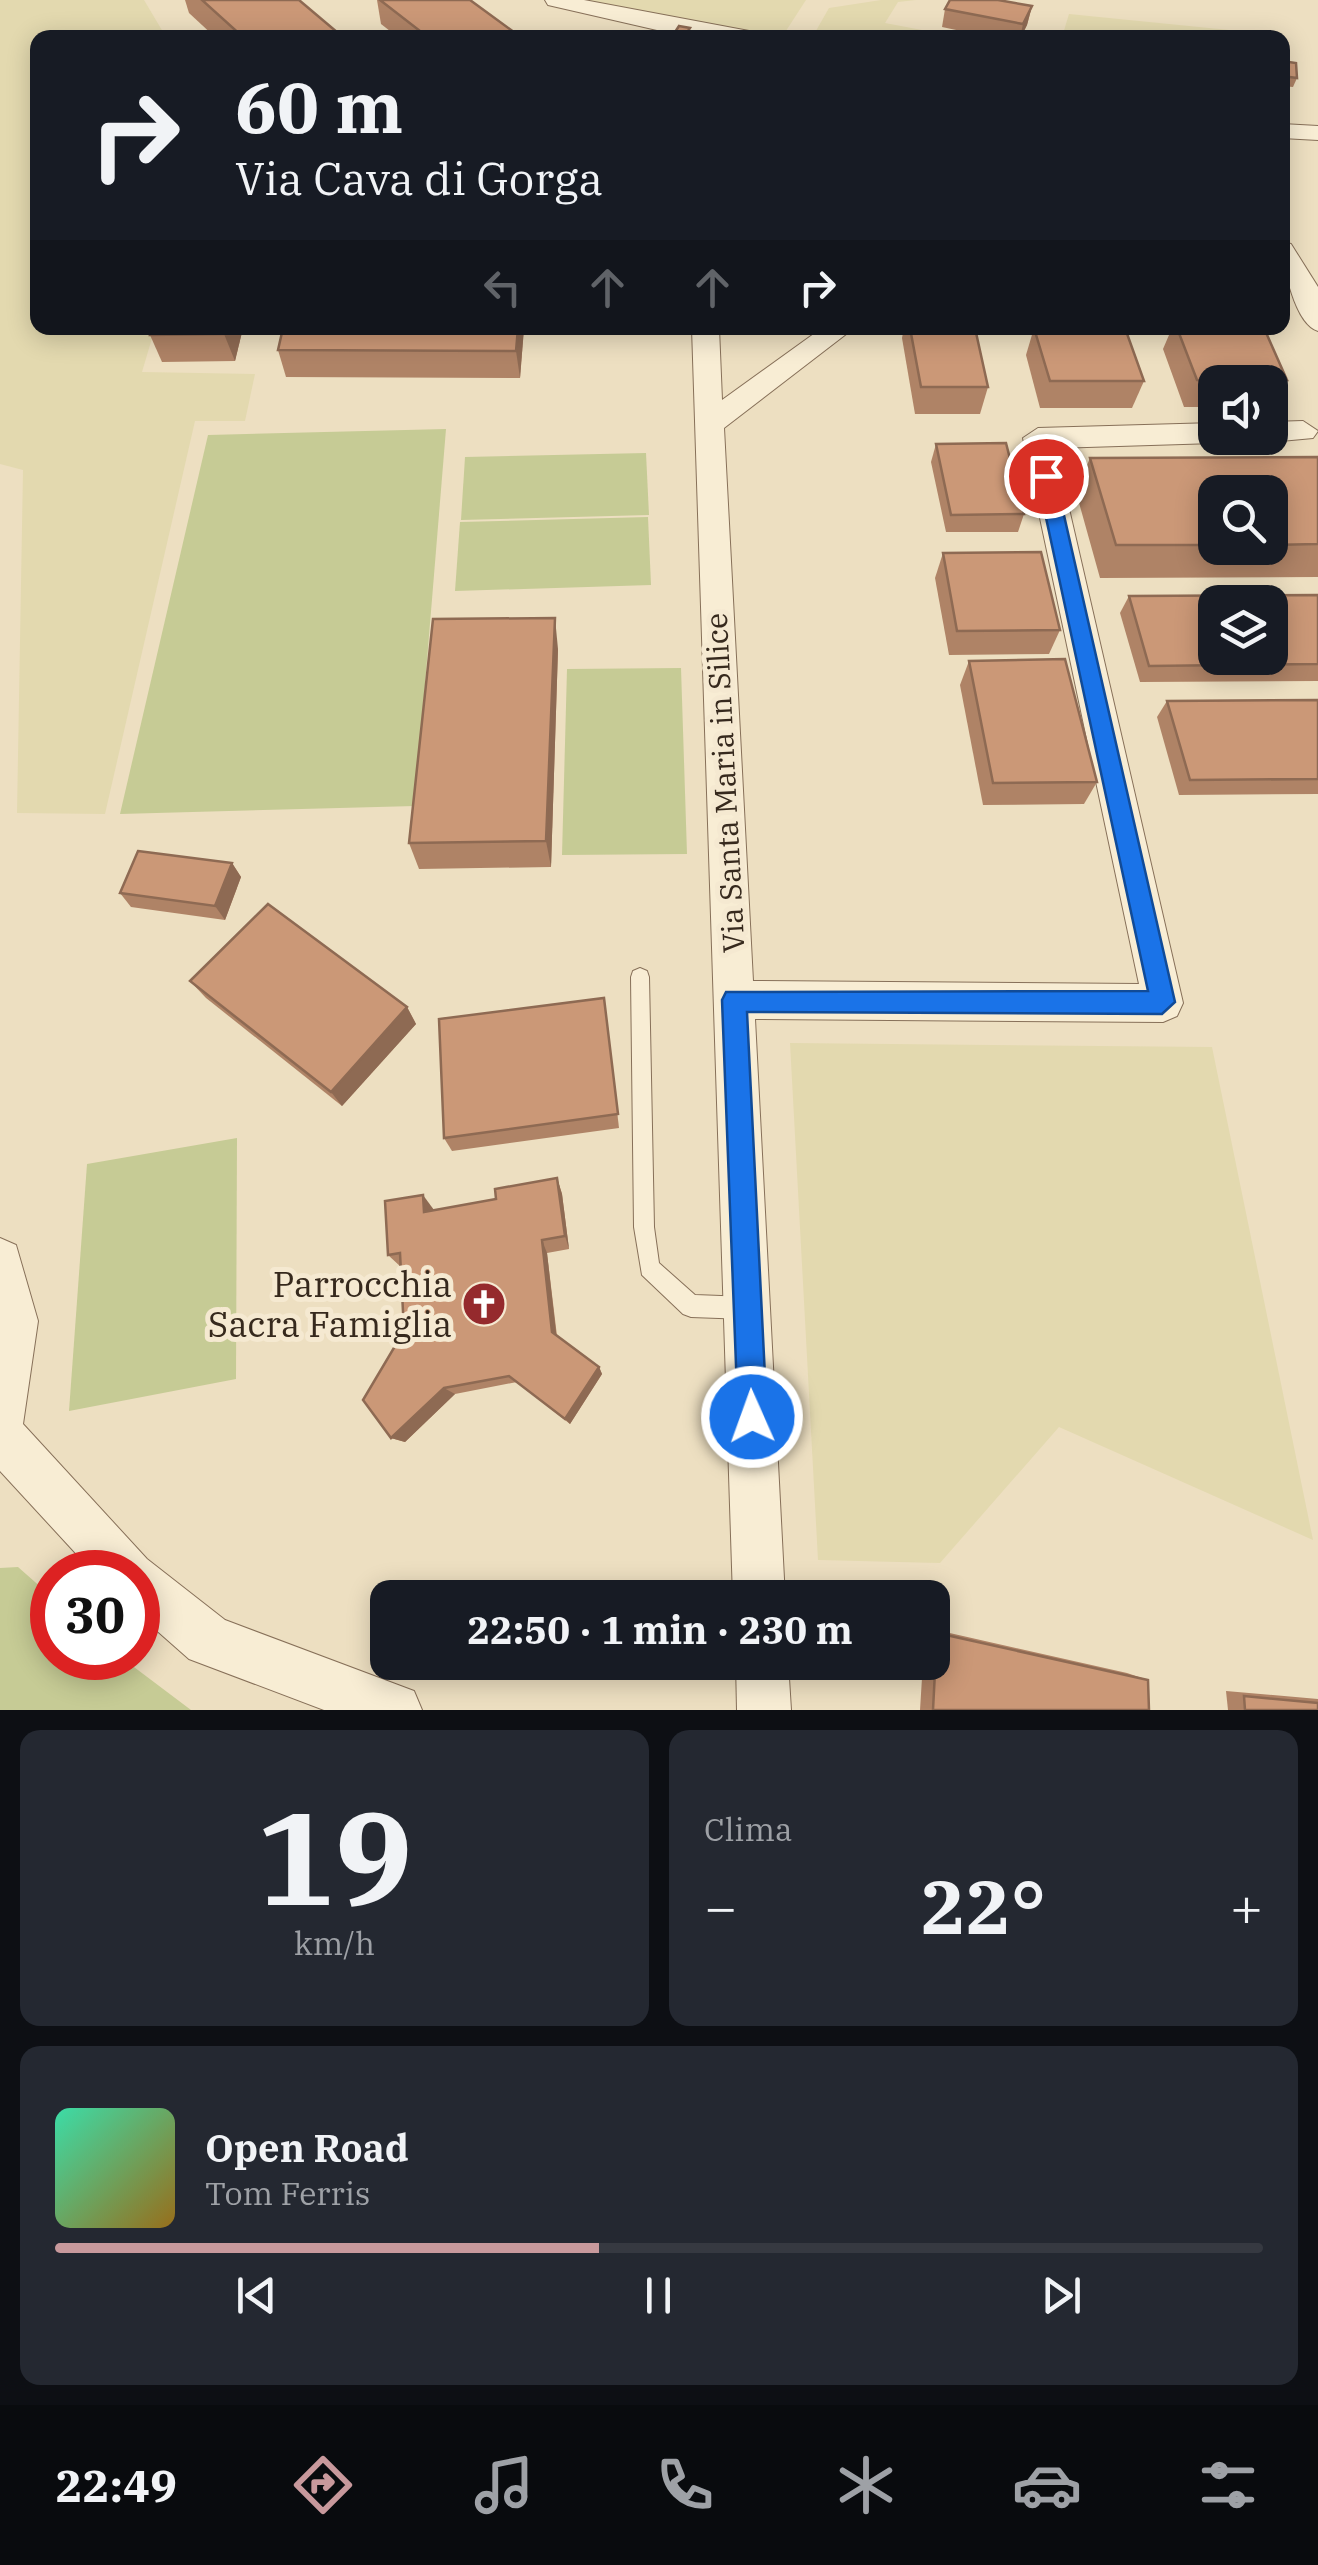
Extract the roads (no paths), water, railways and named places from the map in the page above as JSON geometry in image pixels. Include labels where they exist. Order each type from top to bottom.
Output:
[{"type":"street","points":[[556,0],[696,30]]},
{"type":"street","points":[[1290,131],[1318,133]]},
{"type":"street","points":[[1290,263],[1308,292],[1318,322]]},
{"type":"street","name":"Via Santa Maria in Silice","points":[[705,335],[759,1580]]},
{"type":"street","points":[[708,425],[830,335]]},
{"type":"street","points":[[1288,431],[1303,431]]},
{"type":"street","points":[[734,1000],[1162,1002],[1038,438],[1198,433]]},
{"type":"street","points":[[0,1261],[14,1321],[0,1421]]},
{"type":"street","points":[[0,1434],[107,1550]]},
{"type":"street","points":[[160,1600],[208,1640],[395,1710]]},
{"type":"street","points":[[763,1680],[764,1710]]},
{"type":"lane","points":[[640,978],[648,1268],[691,1306],[748,1308]]},
{"type":"place","name":"Parrocchia Sacra Famiglia","points":[[484,1304]]}]
